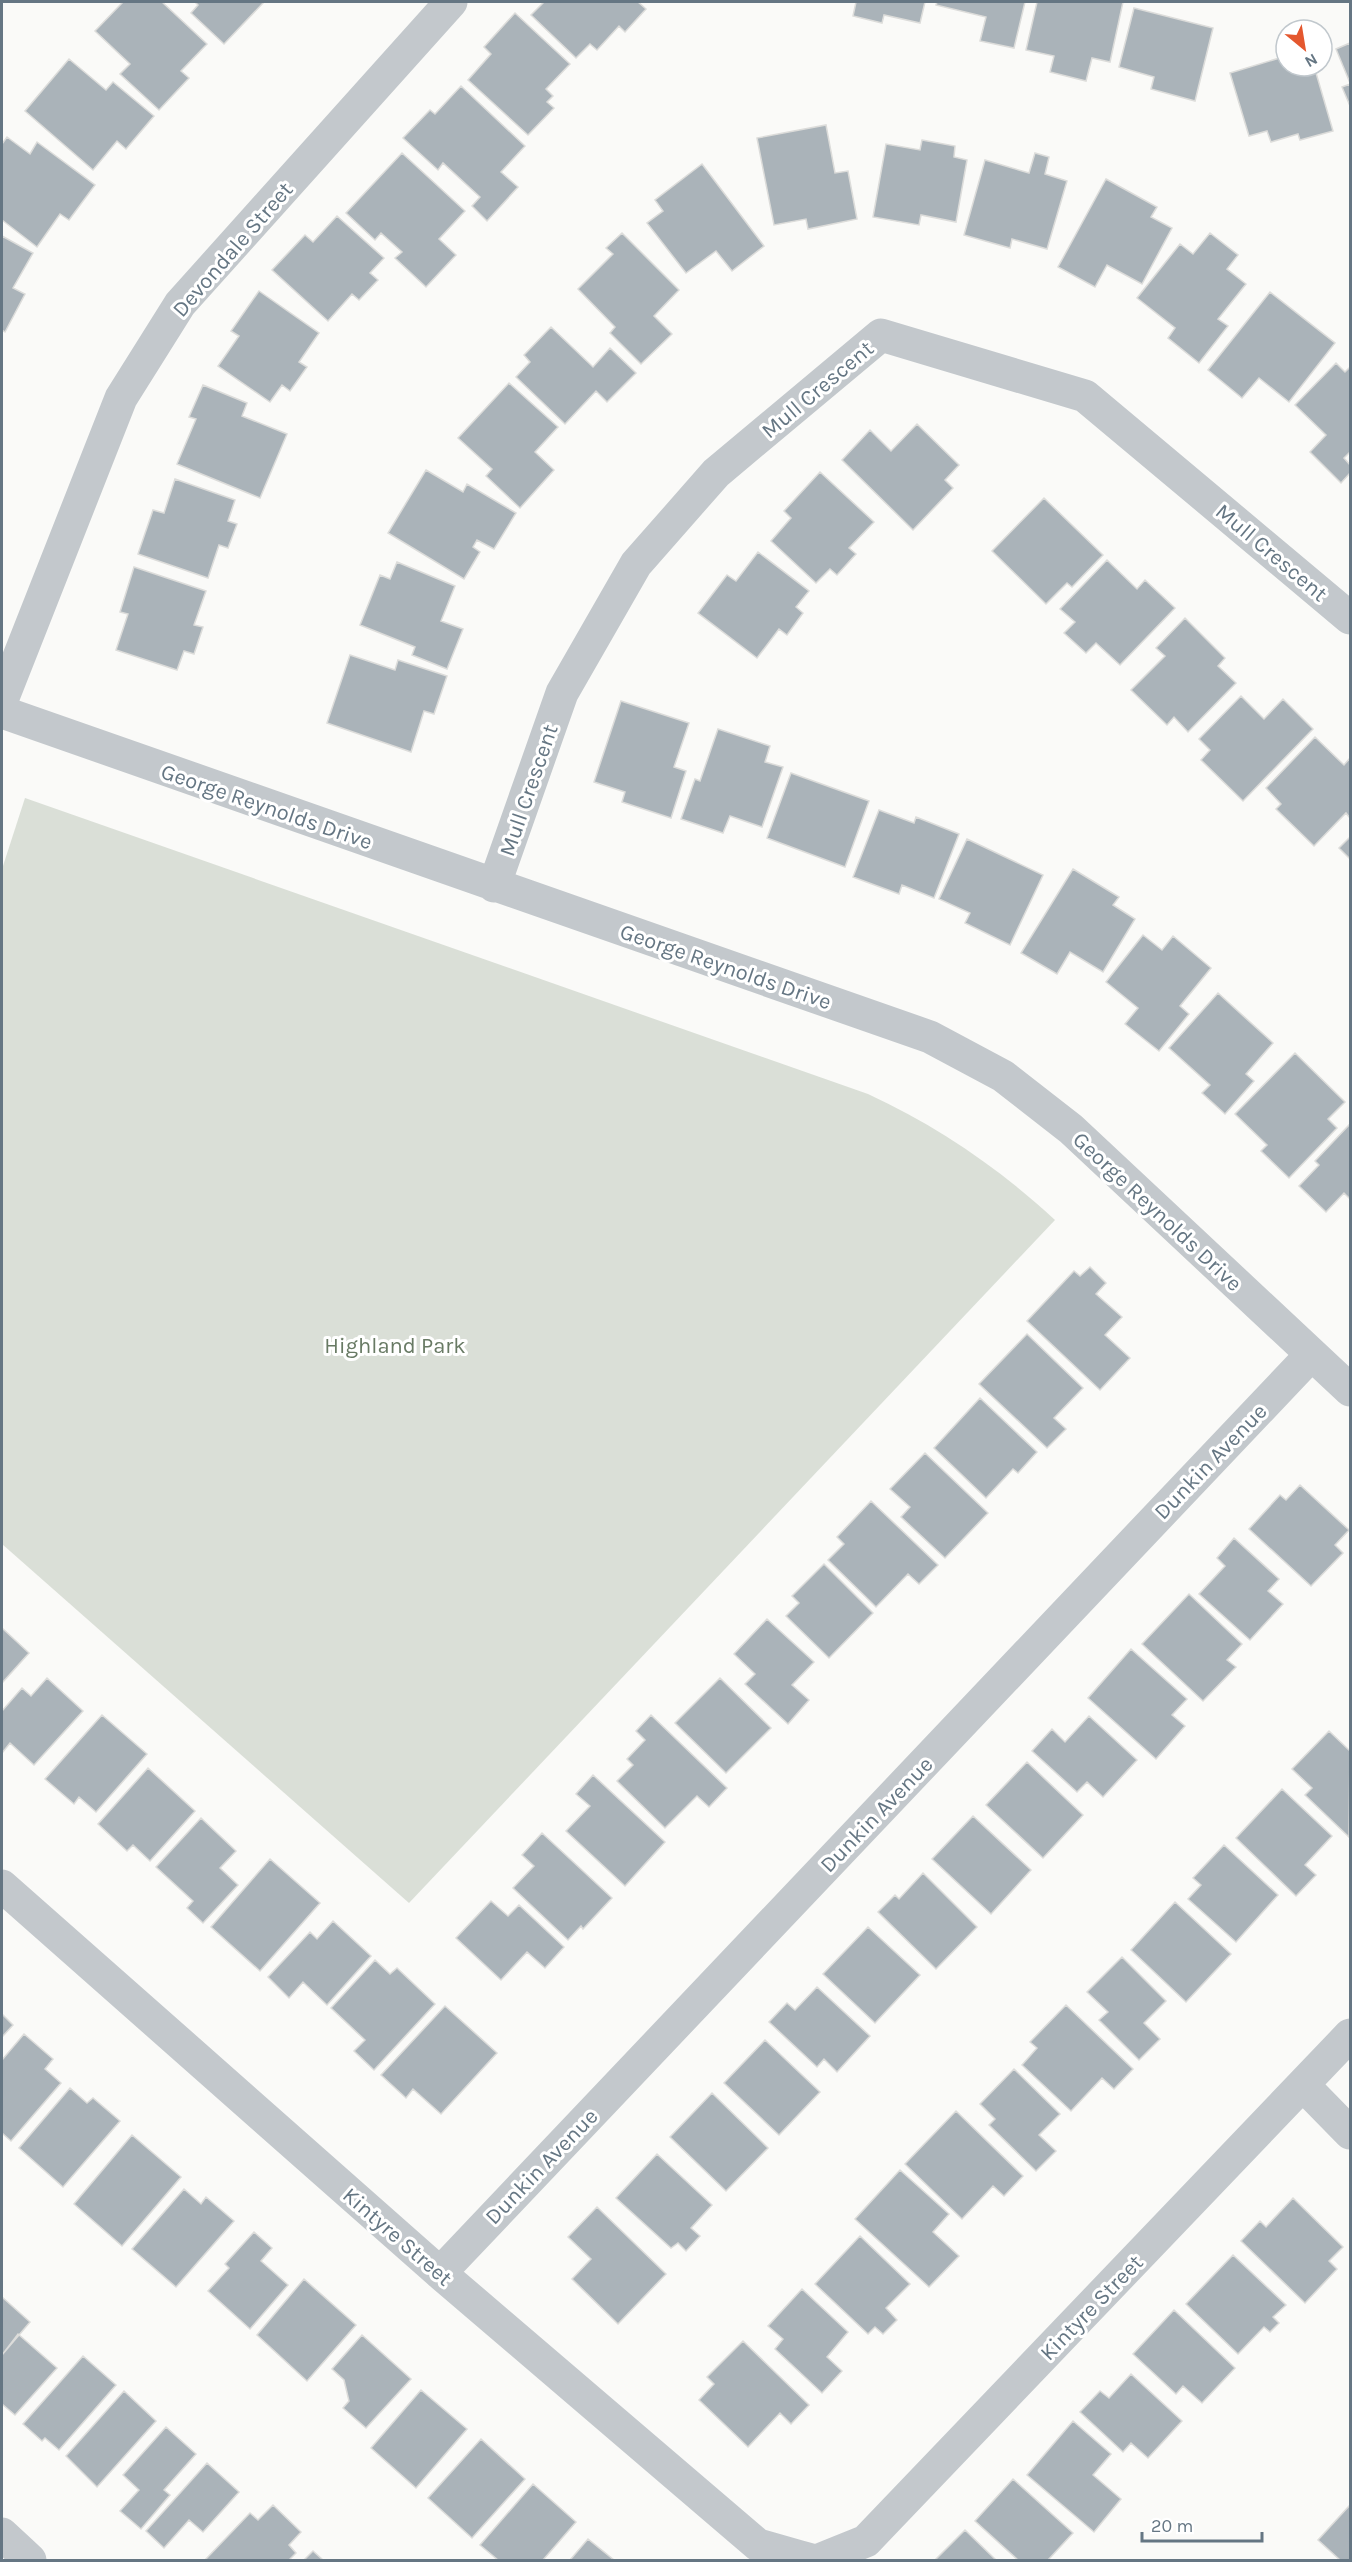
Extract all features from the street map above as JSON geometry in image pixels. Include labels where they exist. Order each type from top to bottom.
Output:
[{"type":"street","name":"Devondale Street","points":[[2,700],[122,398],[180,304],[451,2]]},
{"type":"street","name":"Mull Crescent","points":[[494,886],[562,693],[636,564],[716,473],[881,335],[1085,396],[1350,618]]},
{"type":"street","name":"George Reynolds Drive","points":[[2,712],[930,1037],[1003,1076],[1071,1129],[1350,1390]]},
{"type":"street","name":"Dunkin Avenue","points":[[440,2272],[1311,1355]]},
{"type":"street","name":"Kintyre Street","points":[[2,1886],[440,2272],[758,2545],[810,2560]]},
{"type":"street","name":"Kintyre Street","points":[[819,2560],[866,2541],[1350,2035]]},
{"type":"street","points":[[1303,2085],[1350,2133]]},
{"type":"street","points":[[2,2534],[30,2560]]},
{"type":"green space","name":"Highland Park","points":[[25,798],[868,1094],[943,1134],[1012,1183],[1055,1220],[409,1903],[2,1544],[2,869]]},
{"type":"building","points":[[123,2],[162,2],[207,44],[181,71],[189,78],[159,110],[120,74],[130,64],[95,31]]},
{"type":"building","points":[[195,2],[264,2],[224,44],[191,13],[198,5]]},
{"type":"building","points":[[544,2],[638,2],[646,9],[625,32],[619,26],[597,50],[590,44],[576,58],[531,15]]},
{"type":"building","points":[[856,2],[925,2],[920,23],[884,15],[882,23],[853,16]]},
{"type":"building","points":[[937,2],[1025,2],[1014,48],[980,41],[986,17],[936,5]]},
{"type":"building","points":[[1037,2],[1123,2],[1110,62],[1092,58],[1086,81],[1050,72],[1054,56],[1026,50]]},
{"type":"building","points":[[1134,8],[1213,28],[1195,101],[1151,89],[1154,77],[1119,67]]},
{"type":"building","points":[[515,13],[570,64],[546,89],[553,96],[547,102],[554,108],[528,135],[468,80],[491,54],[484,47]]},
{"type":"building","points":[[1350,43],[1350,83],[1336,49]]},
{"type":"building","points":[[69,59],[106,90],[113,82],[154,116],[126,149],[117,141],[93,170],[25,111]]},
{"type":"building","points":[[1274,60],[1274,78],[1318,78],[1333,131],[1300,140],[1298,134],[1271,142],[1267,131],[1249,136],[1230,73]]},
{"type":"building","points":[[1350,84],[1350,106],[1342,87]]},
{"type":"building","points":[[461,86],[525,146],[501,172],[518,187],[487,221],[472,206],[480,197],[443,163],[438,170],[403,138],[430,110],[435,114]]},
{"type":"building","points":[[826,125],[835,173],[848,171],[857,219],[808,229],[806,219],[774,225],[757,138]]},
{"type":"building","points":[[7,137],[30,154],[37,142],[95,185],[69,220],[60,214],[37,247],[2,220],[2,144]]},
{"type":"building","points":[[922,140],[955,146],[954,157],[967,160],[956,222],[921,215],[919,225],[873,217],[886,144],[920,150]]},
{"type":"building","points":[[402,153],[465,211],[439,239],[456,255],[426,287],[395,258],[402,252],[381,233],[375,240],[346,213]]},
{"type":"building","points":[[1035,153],[1049,157],[1045,174],[1067,181],[1047,249],[1012,239],[1010,248],[964,235],[985,160],[1029,173]]},
{"type":"building","points":[[702,164],[764,246],[732,271],[716,251],[686,273],[647,223],[663,211],[655,200]]},
{"type":"building","points":[[1106,179],[1157,207],[1151,217],[1172,228],[1142,284],[1107,265],[1095,287],[1058,267]]},
{"type":"building","points":[[337,216],[384,258],[370,273],[378,280],[359,300],[352,294],[328,321],[272,270],[305,235],[313,242]]},
{"type":"building","points":[[622,233],[679,290],[654,316],[672,334],[641,364],[610,333],[615,327],[578,289],[613,254],[606,248]]},
{"type":"building","points":[[1210,233],[1238,255],[1227,269],[1246,284],[1218,319],[1228,326],[1199,363],[1168,338],[1175,328],[1137,298],[1180,244],[1193,254]]},
{"type":"building","points":[[2,236],[33,253],[13,288],[25,294],[5,332],[2,330]]},
{"type":"building","points":[[259,291],[319,333],[299,362],[307,367],[290,391],[282,385],[270,402],[218,366],[239,336],[231,331]]},
{"type":"building","points":[[1270,292],[1335,343],[1289,402],[1259,378],[1242,398],[1208,370]]},
{"type":"building","points":[[551,327],[593,367],[610,348],[636,373],[607,402],[596,391],[565,424],[516,377],[530,362],[524,355]]},
{"type":"building","points":[[1336,363],[1345,372],[1350,367],[1350,452],[1344,458],[1350,465],[1350,473],[1341,483],[1310,452],[1326,435],[1295,405]]},
{"type":"building","points":[[509,383],[558,427],[535,452],[554,470],[520,508],[486,476],[492,469],[458,438]]},
{"type":"building","points":[[203,385],[247,403],[242,416],[287,434],[260,498],[177,464],[196,419],[189,417]]},
{"type":"building","points":[[917,424],[959,465],[945,480],[953,488],[913,530],[842,460],[870,430],[891,451]]},
{"type":"building","points":[[426,470],[463,492],[467,484],[516,513],[494,549],[477,540],[473,547],[480,552],[464,579],[388,533]]},
{"type":"building","points":[[820,472],[874,522],[849,548],[856,554],[837,575],[830,569],[816,583],[771,541],[791,518],[784,511]]},
{"type":"building","points":[[175,479],[235,500],[228,521],[237,524],[228,548],[219,545],[208,578],[138,554],[153,510],[164,513]]},
{"type":"building","points":[[1044,498],[1103,555],[1072,587],[1067,583],[1046,604],[992,551]]},
{"type":"building","points":[[758,552],[809,591],[796,607],[803,613],[787,635],[779,629],[757,658],[698,613],[727,575],[736,581]]},
{"type":"building","points":[[1107,560],[1137,589],[1145,580],[1175,608],[1120,665],[1096,643],[1086,653],[1064,633],[1075,622],[1060,609]]},
{"type":"building","points":[[397,562],[455,586],[441,621],[463,629],[447,669],[412,655],[415,647],[360,625],[380,575],[390,579]]},
{"type":"building","points":[[134,567],[206,591],[194,625],[203,627],[194,654],[184,651],[177,670],[116,650],[128,614],[120,612]]},
{"type":"building","points":[[1185,618],[1225,658],[1218,666],[1236,683],[1188,732],[1174,717],[1167,725],[1131,690],[1165,656],[1156,648]]},
{"type":"building","points":[[350,655],[395,670],[398,660],[447,676],[434,714],[424,711],[411,752],[327,723]]},
{"type":"building","points":[[1241,696],[1264,719],[1283,699],[1313,729],[1243,801],[1201,760],[1210,750],[1199,739]]},
{"type":"building","points":[[621,701],[689,723],[674,767],[686,771],[671,818],[622,802],[625,792],[594,782]]},
{"type":"building","points":[[718,729],[770,746],[765,762],[783,767],[762,827],[730,816],[723,833],[681,819],[695,779],[700,781]]},
{"type":"building","points":[[1315,737],[1344,765],[1350,758],[1350,818],[1346,813],[1314,846],[1276,809],[1281,804],[1266,788]]},
{"type":"building","points":[[791,773],[869,801],[845,867],[767,838]]},
{"type":"building","points":[[879,810],[914,823],[916,817],[959,834],[934,898],[902,885],[899,894],[853,877]]},
{"type":"building","points":[[1350,837],[1350,859],[1339,848]]},
{"type":"building","points":[[967,839],[1043,875],[1010,945],[965,923],[970,913],[939,899]]},
{"type":"building","points":[[1073,869],[1119,897],[1113,905],[1135,919],[1103,972],[1070,952],[1057,974],[1021,953]]},
{"type":"building","points":[[1143,935],[1162,950],[1173,936],[1211,968],[1180,1006],[1189,1014],[1159,1051],[1125,1024],[1138,1008],[1106,982]]},
{"type":"building","points":[[1218,993],[1273,1043],[1246,1074],[1254,1081],[1225,1114],[1202,1093],[1210,1085],[1169,1048]]},
{"type":"building","points":[[1295,1053],[1345,1102],[1328,1119],[1337,1128],[1289,1178],[1261,1151],[1267,1145],[1235,1114]]},
{"type":"building","points":[[1350,1124],[1350,1199],[1344,1193],[1326,1212],[1299,1186],[1319,1165],[1315,1161]]},
{"type":"building","points":[[1090,1267],[1106,1283],[1096,1294],[1122,1317],[1105,1335],[1130,1358],[1100,1390],[1027,1321],[1074,1271],[1080,1276]]},
{"type":"building","points":[[1027,1334],[1083,1388],[1054,1418],[1066,1429],[1047,1448],[979,1384]]},
{"type":"building","points":[[980,1398],[1037,1452],[1018,1473],[1013,1469],[986,1498],[934,1448]]},
{"type":"building","points":[[925,1453],[988,1513],[945,1558],[901,1517],[910,1507],[890,1489]]},
{"type":"building","points":[[1300,1485],[1349,1530],[1335,1545],[1343,1553],[1311,1586],[1249,1529],[1280,1495],[1286,1500]]},
{"type":"building","points":[[871,1501],[938,1565],[919,1584],[908,1574],[876,1607],[828,1560],[844,1544],[837,1537]]},
{"type":"building","points":[[1234,1538],[1279,1579],[1268,1591],[1283,1604],[1250,1640],[1199,1594],[1225,1566],[1217,1558]]},
{"type":"building","points":[[824,1564],[873,1613],[829,1658],[786,1616],[799,1603],[792,1596]]},
{"type":"building","points":[[1189,1594],[1242,1644],[1227,1660],[1236,1667],[1203,1701],[1142,1644]]},
{"type":"building","points":[[767,1619],[814,1662],[792,1685],[809,1700],[788,1724],[745,1684],[755,1674],[734,1654]]},
{"type":"building","points":[[2,1628],[29,1653],[2,1683]]},
{"type":"building","points":[[1131,1649],[1187,1699],[1172,1715],[1185,1726],[1156,1759],[1088,1698]]},
{"type":"building","points":[[47,1678],[83,1711],[34,1765],[10,1743],[2,1753],[2,1711],[22,1688],[31,1696]]},
{"type":"building","points":[[720,1678],[771,1728],[726,1773],[675,1723]]},
{"type":"building","points":[[102,1715],[147,1754],[96,1812],[79,1797],[74,1804],[45,1779]]},
{"type":"building","points":[[651,1715],[727,1788],[709,1807],[697,1796],[665,1828],[617,1781],[633,1765],[627,1759],[645,1740],[636,1731]]},
{"type":"building","points":[[1089,1716],[1137,1760],[1103,1797],[1087,1782],[1077,1792],[1032,1751],[1052,1729],[1065,1742]]},
{"type":"building","points":[[1329,1731],[1350,1751],[1349,1837],[1305,1795],[1312,1788],[1292,1769]]},
{"type":"building","points":[[1027,1762],[1083,1815],[1043,1858],[986,1805]]},
{"type":"building","points":[[148,1768],[195,1811],[150,1861],[133,1845],[127,1851],[98,1824]]},
{"type":"building","points":[[593,1775],[665,1842],[625,1886],[566,1831],[590,1806],[576,1794]]},
{"type":"building","points":[[1282,1789],[1332,1836],[1305,1865],[1316,1875],[1296,1896],[1236,1838]]},
{"type":"building","points":[[973,1816],[1031,1870],[991,1914],[932,1859]]},
{"type":"building","points":[[201,1818],[236,1851],[220,1868],[238,1885],[203,1923],[187,1908],[193,1901],[156,1867]]},
{"type":"building","points":[[542,1833],[612,1898],[583,1929],[581,1926],[568,1940],[513,1888],[534,1866],[522,1855]]},
{"type":"building","points":[[1224,1845],[1278,1895],[1236,1942],[1188,1899],[1201,1885],[1193,1878]]},
{"type":"building","points":[[270,1859],[320,1903],[260,1971],[211,1927]]},
{"type":"building","points":[[923,1873],[977,1927],[936,1969],[878,1912],[895,1895],[899,1899]]},
{"type":"building","points":[[491,1901],[508,1916],[519,1905],[564,1947],[545,1968],[527,1952],[501,1980],[456,1938]]},
{"type":"building","points":[[1175,1902],[1231,1954],[1186,2002],[1131,1950]]},
{"type":"building","points":[[333,1921],[371,1956],[327,2005],[303,1982],[289,1998],[268,1977],[310,1932],[317,1939]]},
{"type":"building","points":[[868,1927],[920,1975],[875,2023],[823,1974]]},
{"type":"building","points":[[1122,1957],[1166,2001],[1144,2023],[1160,2039],[1139,2060],[1099,2020],[1108,2012],[1087,1992]]},
{"type":"building","points":[[375,1960],[390,1974],[397,1968],[435,2004],[374,2070],[354,2051],[365,2040],[331,2008]]},
{"type":"building","points":[[817,1987],[870,2036],[837,2072],[824,2059],[817,2067],[769,2022],[787,2003],[795,2010]]},
{"type":"building","points":[[1066,2005],[1133,2069],[1114,2089],[1102,2078],[1071,2111],[1022,2065],[1037,2048],[1030,2042]]},
{"type":"building","points":[[445,2006],[497,2053],[441,2114],[413,2089],[406,2098],[381,2075]]},
{"type":"building","points":[[2,2014],[13,2025],[2,2037]]},
{"type":"building","points":[[24,2034],[53,2059],[45,2069],[61,2083],[11,2141],[2,2133],[2,2060]]},
{"type":"building","points":[[765,2040],[820,2092],[779,2135],[724,2083]]},
{"type":"building","points":[[1014,2069],[1060,2114],[1039,2135],[1056,2151],[1036,2171],[989,2125],[995,2119],[980,2104]]},
{"type":"building","points":[[70,2088],[87,2103],[93,2098],[120,2121],[63,2187],[19,2148]]},
{"type":"building","points":[[712,2093],[768,2148],[726,2191],[670,2137]]},
{"type":"building","points":[[956,2111],[1023,2176],[1004,2196],[993,2186],[962,2219],[905,2164]]},
{"type":"building","points":[[132,2135],[181,2177],[122,2246],[74,2204]]},
{"type":"building","points":[[657,2154],[712,2205],[691,2228],[700,2236],[686,2251],[678,2243],[671,2248],[616,2198]]},
{"type":"building","points":[[900,2170],[949,2214],[933,2232],[959,2256],[929,2287],[855,2219]]},
{"type":"building","points":[[184,2189],[201,2204],[206,2197],[234,2221],[176,2287],[132,2249]]},
{"type":"building","points":[[1293,2198],[1343,2247],[1329,2261],[1337,2269],[1305,2303],[1241,2241],[1260,2221],[1266,2227]]},
{"type":"building","points":[[597,2207],[666,2274],[618,2324],[572,2279],[591,2259],[568,2237]]},
{"type":"building","points":[[254,2232],[272,2248],[261,2261],[288,2285],[250,2329],[208,2291],[229,2268],[225,2264]]},
{"type":"building","points":[[860,2236],[910,2284],[886,2308],[897,2320],[883,2334],[875,2327],[868,2334],[815,2284]]},
{"type":"building","points":[[1233,2255],[1286,2305],[1273,2317],[1279,2323],[1270,2332],[1264,2327],[1238,2354],[1186,2304]]},
{"type":"building","points":[[304,2279],[356,2325],[307,2381],[257,2335]]},
{"type":"building","points":[[802,2289],[848,2332],[827,2357],[842,2371],[822,2393],[775,2349],[783,2339],[768,2326]]},
{"type":"building","points":[[2,2297],[30,2322],[2,2355]]},
{"type":"building","points":[[1174,2310],[1235,2368],[1202,2403],[1183,2386],[1176,2394],[1133,2354]]},
{"type":"building","points":[[18,2334],[57,2368],[15,2415],[2,2404],[2,2355]]},
{"type":"building","points":[[362,2335],[411,2379],[366,2428],[343,2408],[349,2401],[344,2380],[332,2369]]},
{"type":"building","points":[[743,2341],[809,2405],[791,2424],[780,2413],[748,2447],[699,2400],[714,2384],[707,2377]]},
{"type":"building","points":[[83,2356],[116,2385],[59,2450],[45,2438],[42,2441],[23,2424]]},
{"type":"building","points":[[1131,2374],[1182,2421],[1148,2458],[1131,2443],[1123,2452],[1080,2412],[1100,2391],[1109,2398]]},
{"type":"building","points":[[421,2390],[467,2429],[416,2488],[371,2448]]},
{"type":"building","points":[[124,2391],[156,2421],[97,2487],[66,2456]]},
{"type":"building","points":[[1073,2421],[1111,2454],[1093,2475],[1121,2499],[1094,2532],[1027,2475]]},
{"type":"building","points":[[166,2427],[196,2454],[164,2490],[170,2495],[141,2529],[120,2511],[139,2490],[123,2475]]},
{"type":"building","points":[[481,2439],[525,2479],[472,2538],[428,2498]]},
{"type":"building","points":[[207,2463],[239,2492],[203,2532],[189,2520],[164,2548],[146,2531]]},
{"type":"building","points":[[1013,2479],[1073,2533],[1048,2560],[1018,2560],[975,2521]]},
{"type":"building","points":[[533,2484],[576,2522],[543,2560],[498,2560],[480,2545]]},
{"type":"building","points":[[273,2505],[301,2532],[289,2545],[296,2553],[289,2560],[205,2560],[250,2513],[258,2520]]},
{"type":"building","points":[[1350,2505],[1350,2560],[1340,2560],[1318,2540]]},
{"type":"building","points":[[965,2530],[996,2560],[935,2560]]},
{"type":"building","points":[[588,2539],[614,2560],[570,2560]]},
{"type":"building","points":[[313,2551],[323,2560],[304,2560]]}]
